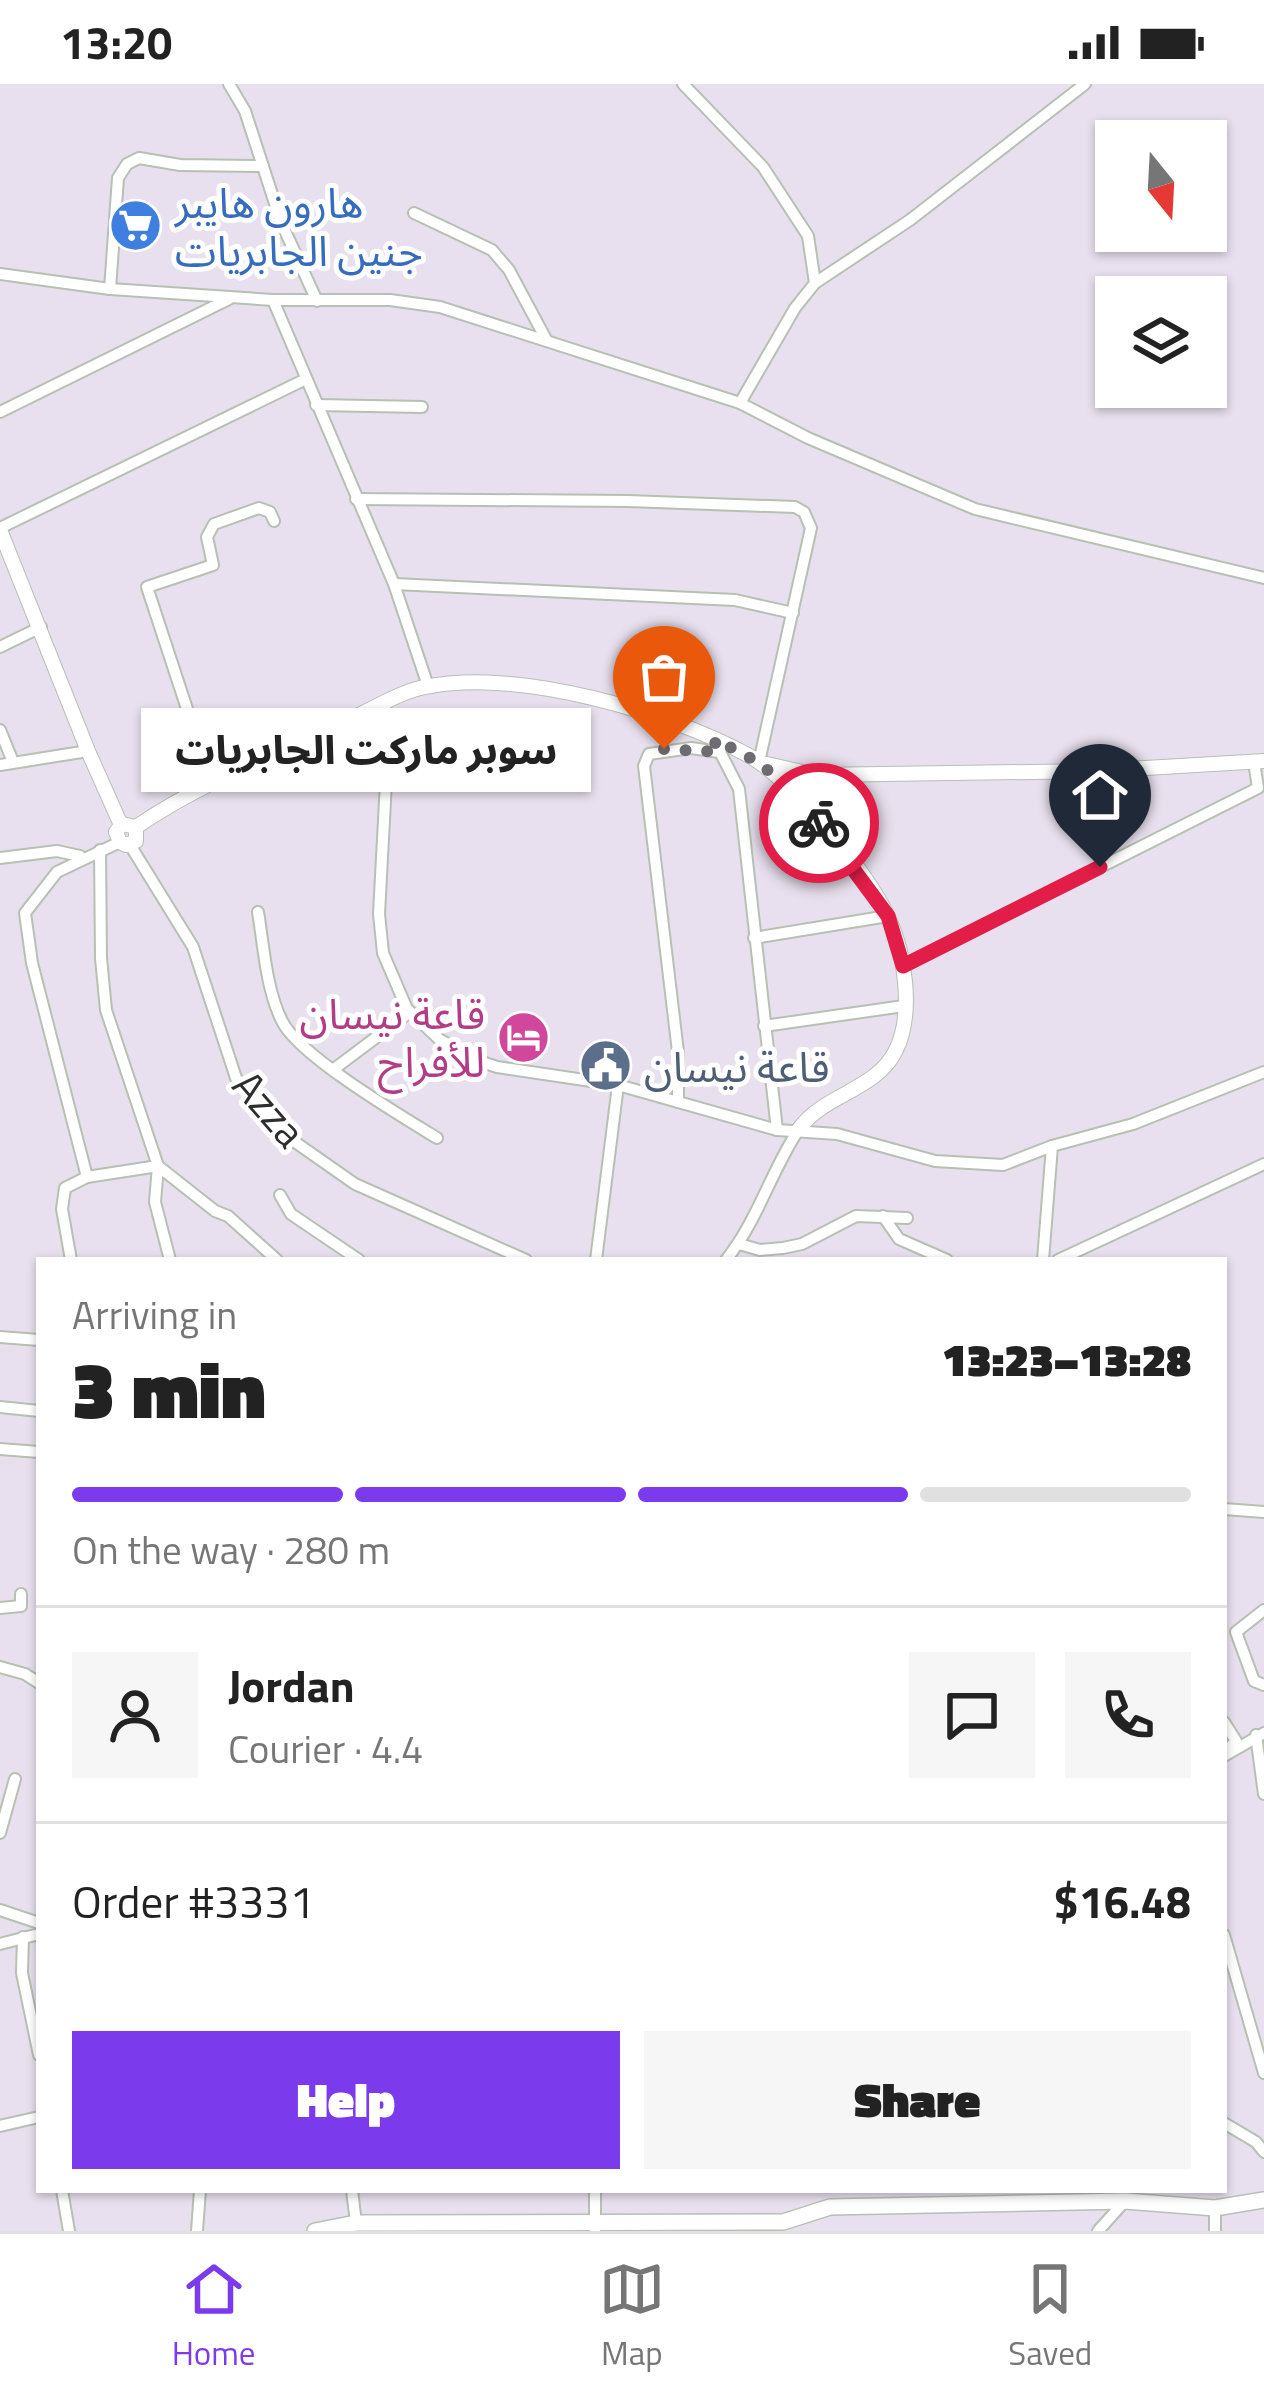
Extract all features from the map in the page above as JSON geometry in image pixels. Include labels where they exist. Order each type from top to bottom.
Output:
[{"type":"main road","points":[[315,2231],[356,2223],[783,2226],[831,2199],[1125,2201],[1216,2208],[1264,2200]]},
{"type":"street","points":[[229,84],[245,111],[281,222],[317,301]]},
{"type":"street","points":[[683,84],[763,167],[808,236],[815,283]]},
{"type":"street","points":[[740,404],[795,308],[815,283],[910,220],[1085,84]]},
{"type":"street","points":[[110,289],[118,178],[128,164],[139,158],[180,165],[262,166]]},
{"type":"street","points":[[413,213],[492,250],[509,270],[548,341]]},
{"type":"street","points":[[0,274],[110,289],[273,300],[390,300],[440,307],[740,404],[975,509],[1264,578]]},
{"type":"street","points":[[0,412],[233,297]]},
{"type":"street","points":[[273,300],[394,584],[428,686]]},
{"type":"street","points":[[129,826],[88,751],[0,529],[306,379]]},
{"type":"street","points":[[316,405],[422,407]]},
{"type":"street","points":[[356,499],[628,501],[795,507],[803,512],[811,528],[758,762]]},
{"type":"street","points":[[212,785],[147,587],[213,565],[208,531],[214,524],[259,508],[270,512],[274,521]]},
{"type":"street","points":[[394,584],[735,600],[793,613]]},
{"type":"street","points":[[0,647],[41,627]]},
{"type":"street","points":[[87,1177],[32,963],[25,918],[28,904],[67,864],[125,844],[116,832],[428,686],[533,687],[570,693],[656,716],[758,762],[822,776],[1048,773],[1259,762],[1258,788],[903,966]]},
{"type":"street","points":[[386,703],[381,731],[386,782],[380,927],[387,966],[410,1012],[449,1047],[485,1064],[618,1085],[776,1130],[836,1134],[935,1162],[1003,1166],[1052,1146],[1133,1124],[1264,1072]]},
{"type":"street","points":[[0,730],[6,764],[88,751]]},
{"type":"street","points":[[717,746],[739,788],[776,1130]]},
{"type":"street","points":[[678,1102],[678,1052],[644,766],[649,754],[664,749],[717,746]]},
{"type":"street","points":[[728,1257],[755,1216],[775,1165],[810,1113],[853,1090],[888,1062],[897,1048],[904,1006],[903,966],[888,916],[794,793],[758,762]]},
{"type":"street","points":[[794,793],[822,776]]},
{"type":"street","points":[[815,818],[822,776]]},
{"type":"street","name":"Azza","points":[[125,844],[193,947],[236,1078],[285,1135],[355,1184],[519,1257]]},
{"type":"street","points":[[100,850],[106,1010],[158,1166],[155,1202],[169,1257]]},
{"type":"street","points":[[0,859],[57,851],[83,857]]},
{"type":"street","points":[[258,913],[281,1021],[298,1042],[436,1138]]},
{"type":"street","points":[[754,938],[888,916]]},
{"type":"street","points":[[764,1026],[904,1006]]},
{"type":"street","points":[[334,1069],[410,1012]]},
{"type":"street","points":[[596,1257],[618,1085]]},
{"type":"street","points":[[1043,1257],[1052,1146]]},
{"type":"street","points":[[1064,1257],[1264,1164]]},
{"type":"street","points":[[71,1257],[62,1196],[65,1188],[87,1177],[158,1166],[228,1216],[274,1257]]},
{"type":"street","points":[[280,1195],[291,1214],[355,1257]]},
{"type":"street","points":[[739,1244],[765,1255],[802,1244],[856,1216],[907,1218]]},
{"type":"street","points":[[883,1216],[899,1239],[940,1257]]},
{"type":"street","points":[[0,1337],[36,1340]]},
{"type":"street","points":[[0,1407],[36,1411]]},
{"type":"street","points":[[0,1449],[36,1452]]},
{"type":"street","points":[[1227,1509],[1264,1512]]},
{"type":"street","points":[[0,1608],[21,1606],[21,1594]]},
{"type":"street","points":[[1264,1610],[1236,1632],[1254,1681],[1264,1685]]},
{"type":"street","points":[[0,1667],[36,1682]]},
{"type":"street","points":[[1227,1753],[1260,1734],[1264,1795]]},
{"type":"street","points":[[0,1834],[15,1779]]},
{"type":"street","points":[[0,1910],[36,1922]]},
{"type":"street","points":[[0,1945],[36,1935]]},
{"type":"street","points":[[23,1937],[22,1973],[36,2041]]},
{"type":"street","points":[[1227,1945],[1264,2073]]},
{"type":"street","points":[[1246,2008],[1264,2006]]},
{"type":"street","points":[[0,2126],[36,2118]]},
{"type":"street","points":[[1227,2125],[1264,2152]]},
{"type":"street","points":[[63,2193],[69,2231]]},
{"type":"street","points":[[197,2231],[200,2193]]},
{"type":"street","points":[[352,2193],[356,2223]]},
{"type":"street","points":[[595,2193],[595,2228]]},
{"type":"street","points":[[1098,2231],[1125,2201]]},
{"type":"street","points":[[1215,2231],[1216,2208]]},
{"type":"way so far","points":[[664,749],[719,752],[714,740],[748,755],[799,797],[819,823]]},
{"type":"place","name":"هارون هايبر جنين الجابريات","points":[[136,226]]},
{"type":"place","name":"سوبر ماركت الجابريات","points":[[664,749]]},
{"type":"place","name":"قاعة نيسان للأفراح","points":[[524,1037]]},
{"type":"place","name":"قاعة نيسان","points":[[605,1066]]},
{"type":"route","points":[[819,823],[888,916],[903,966],[1100,867]]}]
